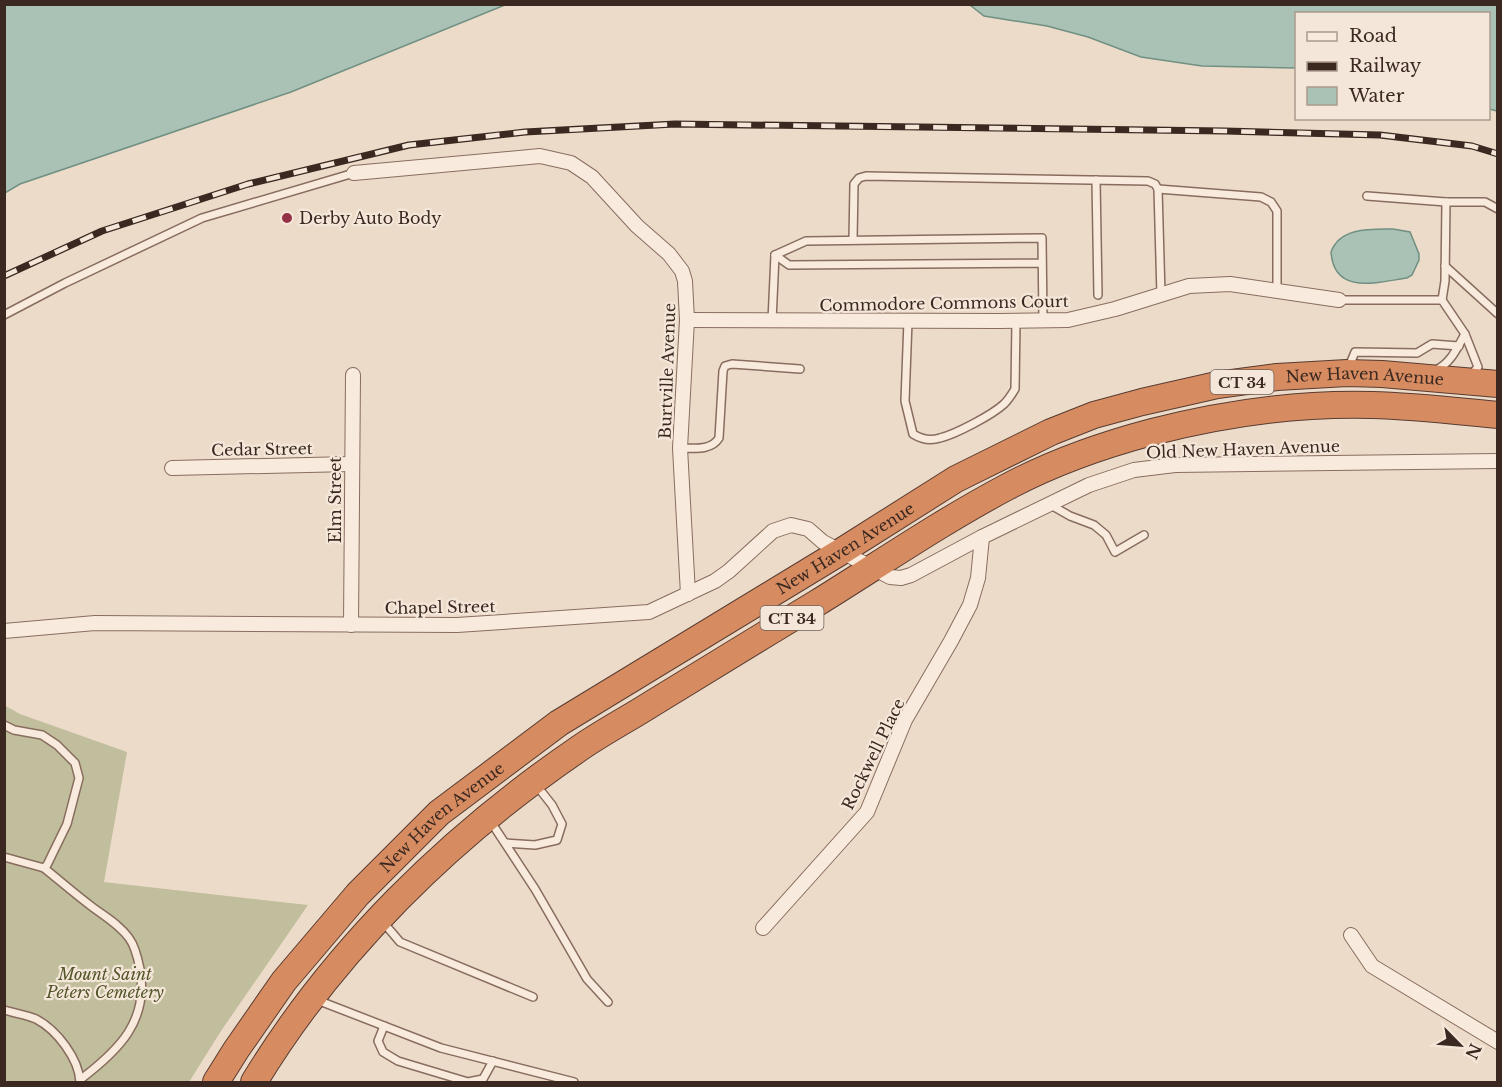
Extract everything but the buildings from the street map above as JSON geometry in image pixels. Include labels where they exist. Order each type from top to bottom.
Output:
[{"type":"highway","name":"New Haven Avenue","points":[[216,1083],[284,981],[358,894],[439,813],[559,723],[842,551],[956,478],[1051,432],[1094,416],[1142,402],[1217,385],[1277,377],[1347,373],[1497,384]]},
{"type":"highway","points":[[1460,411],[1466,381]]},
{"type":"highway","name":"New Haven Avenue","points":[[254,1083],[267,1061],[313,998],[379,918],[463,836],[577,750],[871,568],[1009,486],[1062,462],[1152,432],[1246,414],[1320,406],[1371,405],[1497,415]]},
{"type":"street","name":"Burtville Avenue","points":[[354,173],[540,156],[571,163],[592,177],[637,226],[677,262],[685,281],[687,320],[680,448],[688,594]]},
{"type":"street","name":"Commodore Commons Court","points":[[687,320],[1068,320],[1115,309],[1190,286],[1230,284],[1339,300]]},
{"type":"street","name":"Elm Street","points":[[351,625],[353,375]]},
{"type":"street","name":"Old New Haven Avenue","points":[[842,551],[890,577],[901,578],[911,575],[1048,504],[1089,485],[1134,470],[1175,465],[1497,460]]},
{"type":"street","name":"Cedar Street","points":[[172,468],[351,464]]},
{"type":"street","name":"Chapel Street","points":[[4,631],[95,623],[457,625],[650,612],[729,571],[763,539],[782,527],[801,526],[823,542],[842,551]]},
{"type":"street","name":"Rockwell Place","points":[[764,928],[867,812],[905,720],[970,605],[978,578],[982,537]]},
{"type":"street","points":[[1351,935],[1372,966],[1497,1042]]},
{"type":"lane","points":[[4,315],[65,283],[202,218],[354,173]]},
{"type":"lane","points":[[854,240],[854,184],[859,178],[866,176],[1148,181],[1155,184],[1158,189],[1161,295]]},
{"type":"lane","points":[[1096,180],[1098,295]]},
{"type":"lane","points":[[1158,189],[1261,198],[1271,202],[1277,211],[1277,290]]},
{"type":"lane","points":[[1367,196],[1446,202],[1485,202],[1497,209]]},
{"type":"lane","points":[[1446,202],[1442,300],[1466,334],[1478,368],[1466,381]]},
{"type":"lane","points":[[775,255],[806,241],[1042,238],[1043,320]]},
{"type":"lane","points":[[775,255],[789,266],[1042,262]]},
{"type":"lane","points":[[772,321],[775,255]]},
{"type":"lane","points":[[1445,266],[1497,314]]},
{"type":"lane","points":[[1339,300],[1442,300]]},
{"type":"lane","points":[[908,321],[905,401],[913,435],[920,439],[939,438],[986,417],[1003,405],[1015,389],[1016,321]]},
{"type":"lane","points":[[1410,376],[1429,373],[1441,368],[1453,356],[1466,334]]},
{"type":"lane","points":[[1347,373],[1355,352],[1417,353],[1432,344],[1459,346]]},
{"type":"lane","points":[[680,448],[708,447],[717,441],[725,366],[732,364],[800,369]]},
{"type":"lane","points":[[1048,504],[1094,525],[1106,535],[1115,552],[1144,535]]},
{"type":"lane","points":[[4,725],[14,730],[42,735],[57,745],[75,763],[78,778],[67,824],[57,848],[44,868]]},
{"type":"lane","points":[[506,843],[535,845],[557,840],[561,824],[552,805],[534,783]]},
{"type":"lane","points":[[487,818],[506,843],[552,916],[587,979],[608,1002]]},
{"type":"lane","points":[[4,857],[44,868],[114,922],[130,939],[138,958],[141,979],[140,999],[133,1026],[123,1042],[80,1081],[75,1061],[54,1033],[36,1019],[4,1010]]},
{"type":"lane","points":[[379,918],[400,942],[534,997]]},
{"type":"lane","points":[[313,998],[441,1048],[569,1082]]},
{"type":"lane","points":[[384,1026],[378,1041],[384,1053],[398,1061],[468,1082],[483,1079],[493,1061]]},
{"type":"green space","name":"Mount Saint Peters Cemetery","points":[[4,705],[20,714],[127,752],[104,882],[308,905],[221,1031],[189,1082],[5,1082]]},
{"type":"water","points":[[5,4],[505,5],[291,92],[20,184],[5,193]]},
{"type":"water","points":[[970,5],[1497,5],[1497,111],[1490,109],[1490,12],[1295,12],[1295,68],[1202,66],[1141,57],[1088,37],[1047,26],[984,16]]},
{"type":"water","points":[[1393,229],[1410,232],[1419,254],[1419,260],[1412,275],[1407,278],[1359,283],[1349,281],[1340,275],[1334,266],[1331,252],[1341,238],[1357,231]]},
{"type":"railway","points":[[4,276],[102,231],[248,184],[409,145],[525,132],[675,124],[1225,131],[1380,135],[1472,146],[1498,154]]},
{"type":"place","name":"Derby Auto Body","points":[[287,218]]}]
